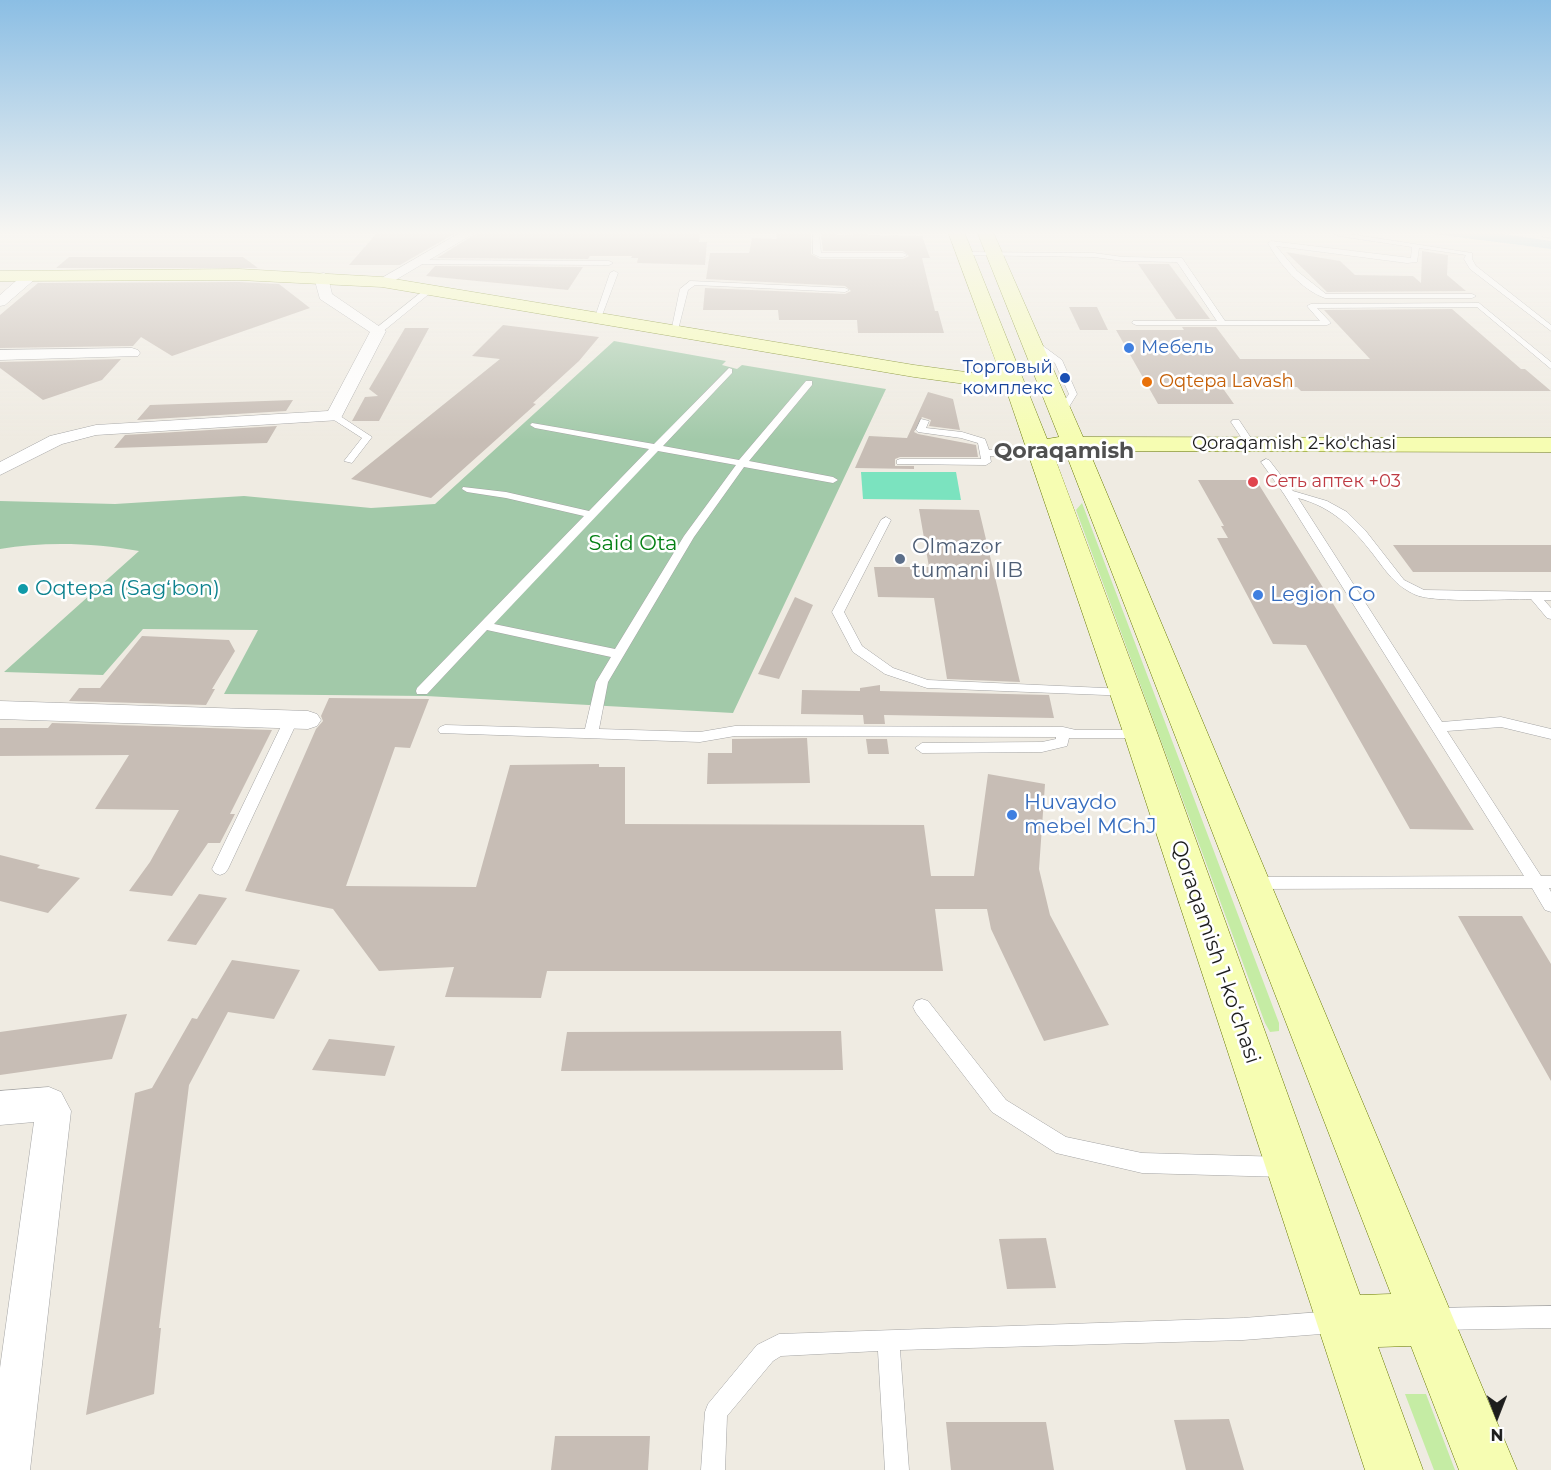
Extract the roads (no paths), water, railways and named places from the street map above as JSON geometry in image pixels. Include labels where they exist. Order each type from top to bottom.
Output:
[{"type":"main road","points":[[509,303],[914,371],[973,379],[1012,380]]},
{"type":"main road","name":"Qoraqamish 1-koʻchasi","points":[[983,303],[1012,380],[1055,453],[1251,883],[1488,1470]]},
{"type":"main road","points":[[1014,303],[1061,413],[1055,453]]},
{"type":"main road","name":"Qoraqamish 2-ko'chasi","points":[[1055,453],[1250,444],[1551,445]]},
{"type":"main road","name":"Qoraqamish 1-koʻchasi","points":[[1055,453],[1126,693],[1394,1470]]},
{"type":"main road","name":"Qoraqamish 2-ko'chasi","points":[[1055,453],[1266,462],[1551,463]]},
{"type":"main road","points":[[1342,1322],[1427,1319]]},
{"type":"street","points":[[0,469],[56,440],[96,430],[334,416],[378,331],[335,303]]},
{"type":"street","points":[[0,355],[132,353]]},
{"type":"street","points":[[0,710],[299,720]]},
{"type":"street","points":[[0,1108],[49,1104],[53,1111],[8,1470]]},
{"type":"lane","points":[[378,331],[414,303]]},
{"type":"lane","points":[[597,318],[603,303]]},
{"type":"lane","points":[[674,330],[681,303]]},
{"type":"lane","points":[[1209,303],[1223,323]]},
{"type":"lane","points":[[1518,303],[1551,329]]},
{"type":"lane","points":[[1136,323],[1327,324],[1311,306],[1479,306],[1551,366]]},
{"type":"lane","points":[[422,691],[729,371]]},
{"type":"lane","points":[[591,734],[602,682],[688,536],[742,463],[809,383]]},
{"type":"lane","points":[[334,416],[367,437],[349,461]]},
{"type":"lane","points":[[900,462],[986,462],[982,441],[962,435],[921,430],[924,421]]},
{"type":"lane","points":[[1236,422],[1250,444]]},
{"type":"lane","points":[[536,425],[833,480]]},
{"type":"lane","points":[[985,453],[1055,453]]},
{"type":"lane","points":[[1266,462],[1436,727],[1544,883],[1551,905]]},
{"type":"lane","points":[[467,489],[506,495],[592,515]]},
{"type":"lane","points":[[1288,493],[1333,507],[1347,518],[1400,582],[1411,589],[1440,595],[1551,596]]},
{"type":"lane","points":[[886,520],[838,612],[857,649],[890,672],[927,684],[1126,693]]},
{"type":"lane","points":[[1534,596],[1551,615]]},
{"type":"lane","points":[[486,626],[618,654]]},
{"type":"lane","points":[[220,869],[299,720]]},
{"type":"lane","points":[[1436,727],[1501,722],[1551,734]]},
{"type":"lane","points":[[445,730],[700,737],[735,731],[1063,732],[1076,735],[1141,735]]},
{"type":"lane","points":[[922,748],[1042,747],[1062,743],[1063,732]]},
{"type":"lane","points":[[1251,883],[1544,883]]},
{"type":"lane","points":[[922,1007],[999,1106],[1063,1146],[1142,1163],[1289,1167]]},
{"type":"lane","points":[[1427,1319],[1551,1317]]},
{"type":"lane","points":[[712,1470],[716,1412],[765,1353],[779,1345],[1243,1329],[1342,1322]]},
{"type":"lane","points":[[888,1340],[897,1470]]},
{"type":"place","name":"Мебель","points":[[1129,348]]},
{"type":"place","name":"Торговый комплекс","points":[[1065,378]]},
{"type":"place","name":"Oqtepa Lavash","points":[[1147,382]]},
{"type":"place","name":"Сеть аптек +03","points":[[1253,482]]},
{"type":"place","name":"Olmazor tumani IIB","points":[[900,559]]},
{"type":"place","name":"Oqtepa (Sagʻbon)","points":[[23,589]]},
{"type":"place","name":"Legion Co","points":[[1258,595]]},
{"type":"place","name":"Huvaydo mebel MChJ","points":[[1012,815]]},
{"type":"district","name":"Qoraqamish","points":[[1064,452]]},
{"type":"park label","name":"Said Ota","points":[[633,544]]}]
